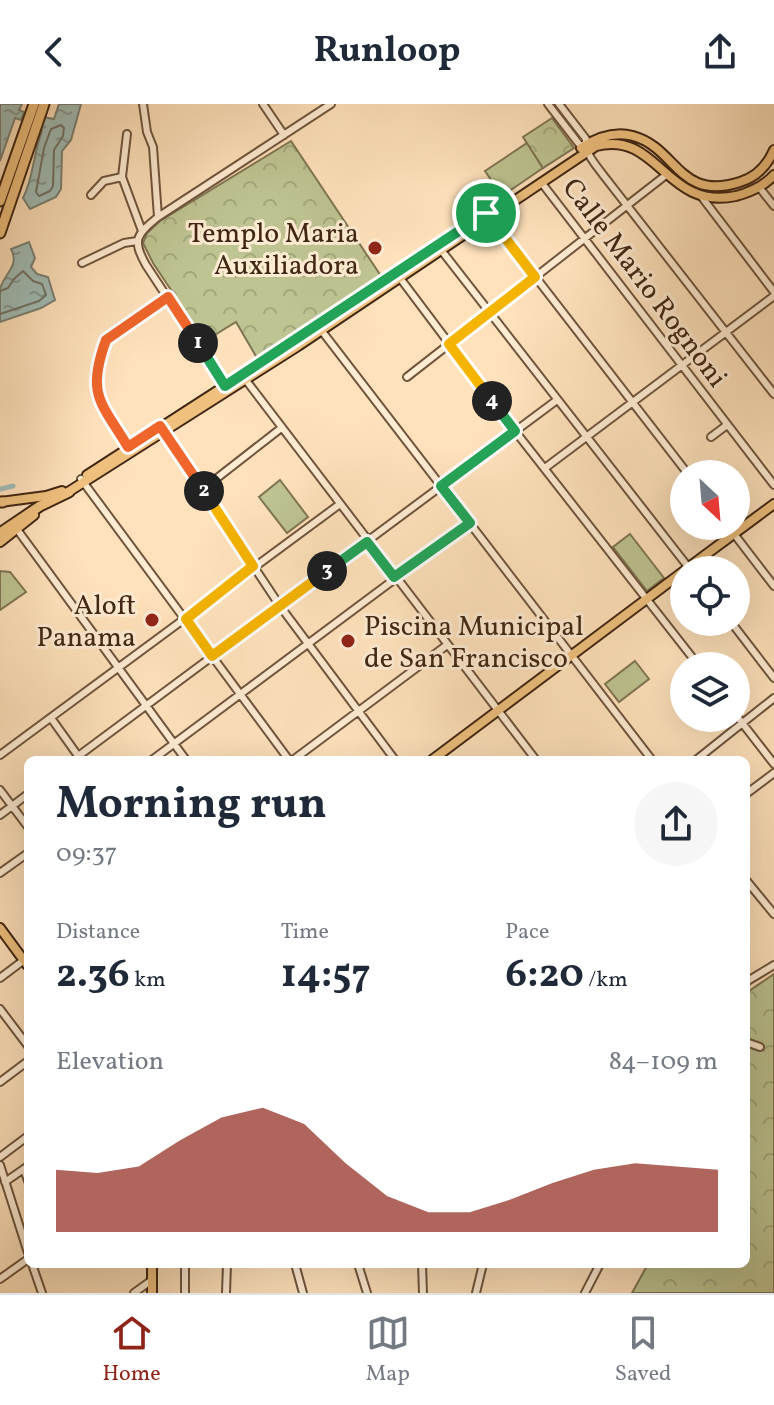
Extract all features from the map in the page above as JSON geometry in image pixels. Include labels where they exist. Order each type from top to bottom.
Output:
[{"type":"highway","points":[[0,201],[34,104]]},
{"type":"highway","points":[[0,233],[44,104]]},
{"type":"highway","points":[[1,536],[40,506],[69,492]]},
{"type":"highway","points":[[1,536],[57,493]]},
{"type":"main road","points":[[1,502],[57,493],[82,481],[320,328],[600,138],[614,135],[645,140],[688,179],[724,187],[751,179],[765,167],[774,150]]},
{"type":"main road","points":[[487,215],[541,182],[586,148],[608,143],[626,144],[646,156],[685,190],[701,196],[726,198],[759,187],[774,175]]},
{"type":"main road","points":[[1,536],[69,492],[128,447],[162,428]]},
{"type":"main road","points":[[750,522],[774,504]]},
{"type":"main road","points":[[706,556],[727,540]]},
{"type":"main road","points":[[437,756],[670,583]]},
{"type":"main road","points":[[0,928],[24,957]]},
{"type":"main road","points":[[152,1268],[152,1293]]},
{"type":"street","points":[[143,104],[147,132],[153,147],[158,217]]},
{"type":"street","points":[[263,104],[284,135]]},
{"type":"street","points":[[227,388],[146,265],[137,241],[142,231],[158,217],[284,135],[319,107],[331,104]]},
{"type":"street","points":[[548,104],[579,144],[586,148],[774,394]]},
{"type":"street","points":[[559,104],[586,139],[586,148]]},
{"type":"street","points":[[127,134],[122,177],[142,231]]},
{"type":"street","points":[[407,377],[666,175]]},
{"type":"street","points":[[91,195],[104,181],[122,177]]},
{"type":"street","name":"Calle Mario Rognoni","points":[[541,182],[774,485]]},
{"type":"street","points":[[759,187],[774,206]]},
{"type":"street","points":[[545,468],[774,294],[701,196]]},
{"type":"street","points":[[487,215],[677,460]]},
{"type":"street","points":[[82,263],[118,246],[137,241]]},
{"type":"street","points":[[440,248],[677,556]]},
{"type":"street","points":[[398,276],[688,652]]},
{"type":"street","points":[[128,447],[96,396],[104,346],[112,334],[168,297]]},
{"type":"street","points":[[320,328],[649,756]]},
{"type":"street","points":[[243,377],[533,756]]},
{"type":"street","points":[[82,756],[557,400]]},
{"type":"street","points":[[711,437],[727,425]]},
{"type":"street","points":[[162,428],[280,606],[392,756]]},
{"type":"street","points":[[203,489],[280,429]]},
{"type":"street","points":[[82,481],[288,756]]},
{"type":"street","points":[[0,755],[340,504]]},
{"type":"street","points":[[157,756],[470,523]]},
{"type":"street","points":[[16,528],[183,756]]},
{"type":"street","points":[[740,540],[774,586]]},
{"type":"street","points":[[742,636],[774,678]]},
{"type":"street","points":[[297,756],[447,645]]},
{"type":"street","points":[[750,717],[774,698]]},
{"type":"street","points":[[51,718],[76,756]]},
{"type":"street","points":[[701,756],[731,732]]},
{"type":"street","points":[[749,732],[774,764]]},
{"type":"street","points":[[750,791],[774,773]]},
{"type":"street","points":[[0,790],[24,822]]},
{"type":"street","points":[[0,815],[24,797]]},
{"type":"street","points":[[0,873],[24,856]]},
{"type":"street","points":[[750,885],[774,914]]},
{"type":"street","points":[[0,978],[24,963]]},
{"type":"street","points":[[750,980],[774,965]]},
{"type":"street","points":[[0,1009],[24,1041]]},
{"type":"street","points":[[750,1043],[760,1047]]},
{"type":"street","points":[[0,1082],[24,1064]]},
{"type":"street","points":[[0,1157],[24,1139]]},
{"type":"street","points":[[0,1165],[24,1241]]},
{"type":"street","points":[[5,1182],[24,1168]]},
{"type":"street","points":[[0,1279],[24,1262]]},
{"type":"street","points":[[33,1268],[42,1293]]},
{"type":"street","points":[[185,1268],[185,1293]]},
{"type":"street","points":[[226,1293],[227,1268]]},
{"type":"street","points":[[296,1268],[303,1293]]},
{"type":"street","points":[[359,1268],[367,1293]]},
{"type":"street","points":[[422,1268],[423,1293]]},
{"type":"street","points":[[476,1293],[482,1268]]},
{"type":"street","points":[[585,1293],[598,1268]]},
{"type":"street","points":[[134,1293],[152,1280]]},
{"type":"green space","points":[[552,118],[574,148],[543,168],[523,137]]},
{"type":"green space","points":[[291,141],[381,276],[257,358],[236,322],[205,341],[143,243],[147,233],[160,221]]},
{"type":"green space","points":[[527,143],[543,168],[502,196],[485,171]]},
{"type":"green space","points":[[280,480],[308,517],[287,533],[259,497]]},
{"type":"green space","points":[[630,534],[664,578],[647,591],[613,547]]},
{"type":"green space","points":[[0,571],[10,572],[26,592],[0,610]]},
{"type":"green space","points":[[635,661],[649,679],[619,702],[605,684]]},
{"type":"green space","points":[[774,974],[774,1293],[632,1293],[646,1268],[750,1268],[750,990]]},
{"type":"water","points":[[0,104],[22,104],[19,110],[24,112],[21,120],[15,118],[0,161]]},
{"type":"water","points":[[59,104],[81,104],[71,140],[62,151],[61,189],[56,197],[30,209],[23,198],[42,131],[40,126],[43,117],[54,119]]},
{"type":"water","points":[[29,242],[35,258],[31,267],[37,274],[48,277],[55,300],[0,322],[0,289],[13,265],[11,249]]},
{"type":"waterway","points":[[0,489],[13,486]]},
{"type":"place","name":"Templo Maria Auxiliadora","points":[[375,248]]},
{"type":"place","name":"Aloft Panama","points":[[152,620]]},
{"type":"place","name":"Piscina Municipal de San Francisco","points":[[348,641]]},
{"type":"route","points":[[486,213],[535,277],[449,344],[515,431],[441,486],[470,523],[394,577],[367,542],[212,656],[186,619],[253,566],[160,426],[128,447],[103,410],[96,396],[106,340],[168,297],[225,386],[486,213]]}]
